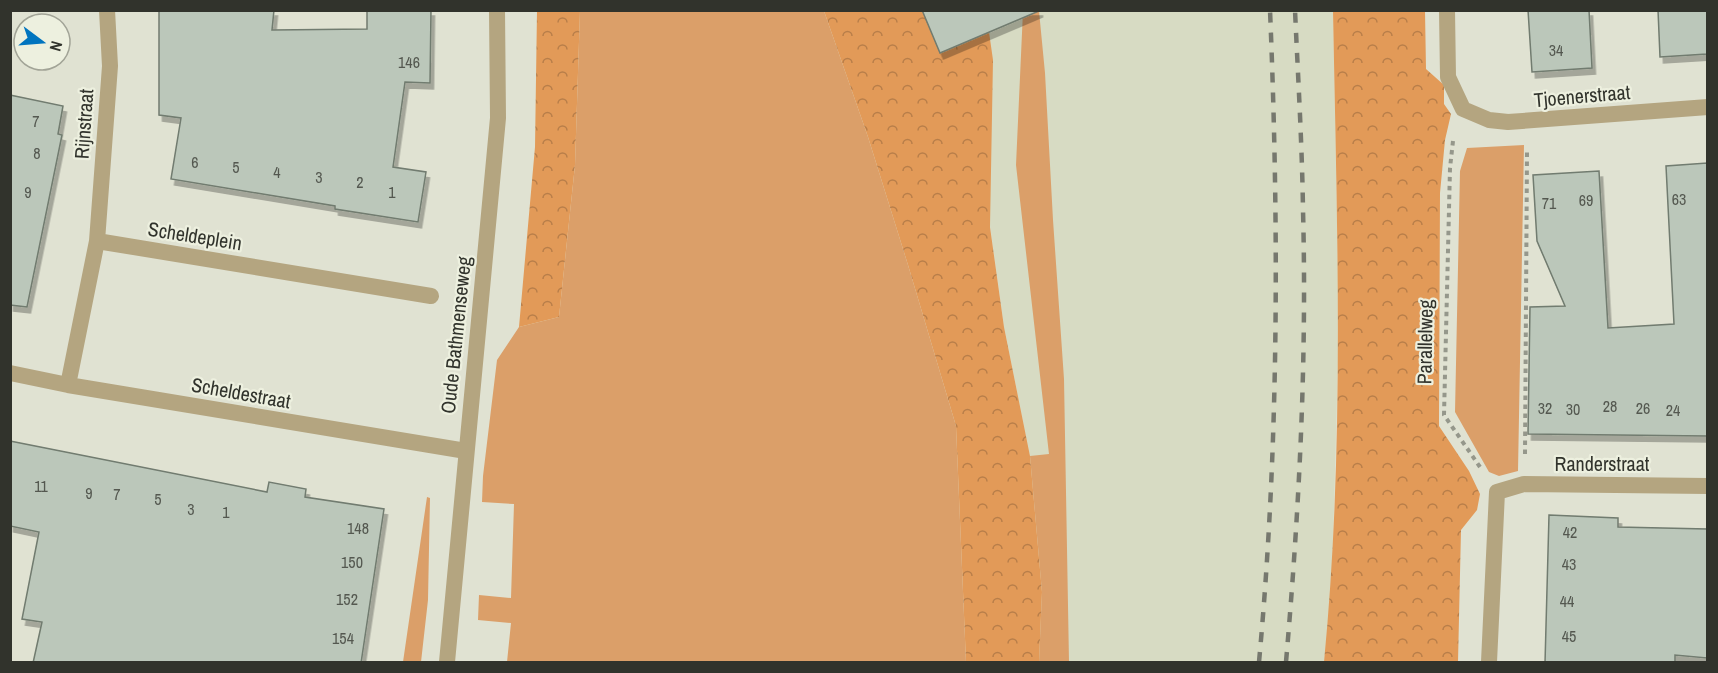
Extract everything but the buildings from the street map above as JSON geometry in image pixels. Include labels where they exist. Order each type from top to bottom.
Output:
[{"type":"street","name":"Rijnstraat","points":[[97,241],[110,66],[107,10]]},
{"type":"street","name":"Oude Bathmenseweg","points":[[447,663],[498,118],[497,10]]},
{"type":"street","points":[[1447,10],[1448,77],[1463,109]]},
{"type":"street","name":"Tjoenerstraat","points":[[1463,109],[1489,120],[1527,121],[1707,107]]},
{"type":"street","name":"Scheldeplein","points":[[97,241],[431,296]]},
{"type":"street","points":[[68,385],[97,241]]},
{"type":"street","name":"Scheldestraat","points":[[10,373],[68,385],[466,452]]},
{"type":"street","name":"Randerstraat","points":[[1497,492],[1524,484],[1707,486]]},
{"type":"street","points":[[1489,663],[1497,492]]},
{"type":"path","name":"Parallelweg","points":[[1463,109],[1453,138],[1450,168],[1444,415],[1497,492]]},
{"type":"path","points":[[1524,484],[1527,121]]},
{"type":"shaded area","points":[[580,11],[824,11],[868,137],[956,426],[966,662],[507,662],[511,623],[478,620],[479,595],[511,598],[514,504],[482,502],[497,360],[519,327],[559,317],[575,165]]},
{"type":"shaded area","points":[[913,11],[1333,11],[1339,326],[1332,579],[1324,662],[1039,662],[1042,592],[1030,456],[1004,327],[990,226]]},
{"type":"shaded area","points":[[1023,11],[1039,11],[1045,73],[1064,379],[1069,662],[1039,662],[1042,592],[1030,456],[1049,454],[1016,165]]},
{"type":"shaded area","points":[[1524,145],[1518,471],[1499,476],[1489,472],[1455,412],[1460,171],[1467,148]]},
{"type":"shaded area","points":[[427,497],[430,498],[428,600],[421,662],[403,662]]},
{"type":"green space","points":[[537,11],[580,11],[575,165],[559,317],[519,327],[535,147]]},
{"type":"green space","points":[[824,11],[922,11],[989,32],[993,60],[990,227],[1004,327],[1030,456],[1042,592],[1039,662],[966,662],[956,426],[868,137]]},
{"type":"green space","points":[[1333,11],[1425,11],[1426,69],[1444,85],[1444,104],[1451,114],[1445,140],[1440,193],[1439,426],[1469,471],[1480,494],[1477,510],[1461,530],[1458,662],[1324,662],[1331,581],[1337,418]]},
{"type":"railway","points":[[1259,662],[1266,581],[1274,418],[1276,255],[1270,10]]},
{"type":"railway","points":[[1286,662],[1298,493],[1304,323],[1301,135],[1295,10]]}]
